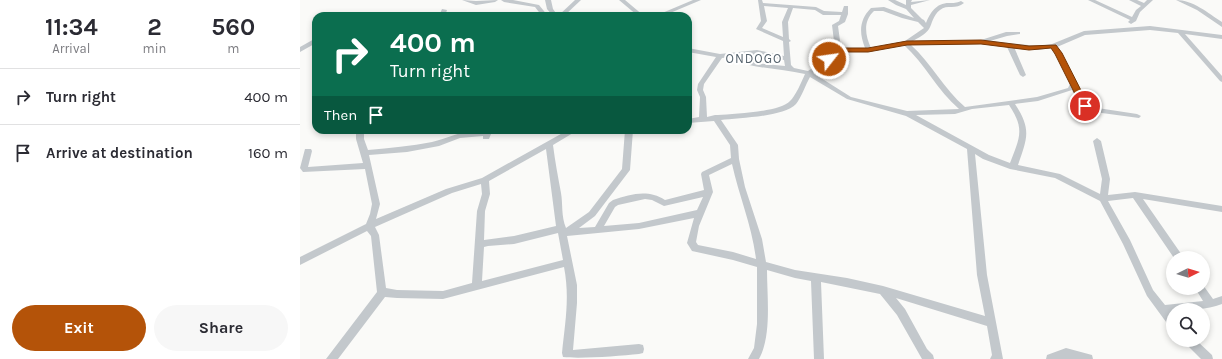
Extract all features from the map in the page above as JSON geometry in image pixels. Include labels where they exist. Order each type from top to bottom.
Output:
[{"type":"street","points":[[465,0],[476,2],[495,0]]},
{"type":"street","points":[[504,0],[537,6],[542,12]]},
{"type":"street","points":[[548,0],[550,9],[553,12]]},
{"type":"street","points":[[564,12],[578,0]]},
{"type":"street","points":[[622,0],[636,12]]},
{"type":"street","points":[[680,0],[685,5]]},
{"type":"street","points":[[668,12],[698,0]]},
{"type":"street","points":[[807,8],[809,0]]},
{"type":"street","points":[[891,0],[898,4],[908,4],[927,0]]},
{"type":"street","points":[[1090,0],[1134,20]]},
{"type":"street","points":[[1132,0],[1144,5]]},
{"type":"street","points":[[1116,30],[1134,20],[1138,11],[1150,0]]},
{"type":"street","points":[[1179,0],[1199,9],[1222,25]]},
{"type":"street","points":[[788,41],[758,29],[764,21],[761,2],[816,9],[823,13],[845,14]]},
{"type":"street","points":[[925,24],[933,11],[938,8],[946,5],[955,6],[961,3]]},
{"type":"street","points":[[906,43],[926,30],[925,24],[908,4]]},
{"type":"street","points":[[790,68],[788,59],[786,22],[791,6]]},
{"type":"street","points":[[838,50],[836,25],[842,22],[846,7]]},
{"type":"street","points":[[868,50],[863,37],[863,24],[867,13],[873,9],[884,9],[925,24]]},
{"type":"street","points":[[692,120],[771,112],[784,108],[793,103],[809,73],[829,59],[834,52],[838,50],[868,50],[906,43],[981,42],[1029,48],[1053,46],[1084,32],[1150,28],[1222,37]]},
{"type":"street","points":[[1180,32],[1222,80]]},
{"type":"street","points":[[981,42],[1006,34],[1018,33]]},
{"type":"street","points":[[300,50],[312,42]]},
{"type":"street","points":[[906,43],[920,57],[949,96],[965,110]]},
{"type":"street","points":[[1010,46],[1023,75]]},
{"type":"street","points":[[1053,46],[1059,53],[1081,102],[1090,109],[1137,116]]},
{"type":"street","points":[[692,51],[720,56],[765,52],[788,59]]},
{"type":"street","points":[[752,53],[751,64],[790,68],[800,72],[809,73],[849,98],[908,114],[986,157],[1013,167],[1057,176],[1103,199],[1135,195],[1222,209]]},
{"type":"street","points":[[703,119],[703,97],[700,90],[701,84],[720,56]]},
{"type":"street","points":[[908,114],[965,110],[972,107],[1011,103],[1051,96],[1070,89],[1073,84]]},
{"type":"street","points":[[1011,103],[1021,118],[1024,130],[1013,167]]},
{"type":"street","points":[[714,117],[734,145],[741,187],[758,239],[762,266],[762,324],[759,349],[753,359]]},
{"type":"street","points":[[360,134],[376,204],[370,226],[374,235],[383,292]]},
{"type":"street","points":[[365,153],[426,146],[459,136],[476,134]]},
{"type":"street","points":[[486,138],[487,134]]},
{"type":"street","points":[[300,261],[370,226],[449,191],[485,180],[563,134]]},
{"type":"street","points":[[563,232],[592,214],[626,170],[629,134]]},
{"type":"street","points":[[1097,141],[1106,178],[1103,199],[1127,243],[1150,293],[1166,315]]},
{"type":"street","points":[[548,144],[557,193],[558,211],[572,284],[572,303],[567,353],[573,355],[639,348]]},
{"type":"street","points":[[971,149],[982,275],[998,358]]},
{"type":"street","points":[[308,150],[304,162],[304,168],[306,170],[367,166]]},
{"type":"street","points":[[736,159],[705,174],[709,192],[695,226],[691,243],[696,248],[733,256],[762,266],[795,274],[848,282],[883,290],[990,322]]},
{"type":"street","points":[[477,286],[481,211],[486,194],[485,180]]},
{"type":"street","points":[[598,229],[612,205],[621,201],[645,196],[654,197],[664,203],[709,192]]},
{"type":"street","points":[[1135,195],[1174,251]]},
{"type":"street","points":[[480,245],[488,242],[514,240],[563,232],[639,226],[701,213]]},
{"type":"street","points":[[383,292],[443,295],[568,262]]},
{"type":"street","points":[[816,278],[819,359]]},
{"type":"street","points":[[883,290],[901,312],[923,353],[929,359]]},
{"type":"street","points":[[331,359],[383,292]]},
{"type":"street","points":[[1205,295],[1211,304]]},
{"type":"street","points":[[1162,310],[1211,304],[1222,300]]},
{"type":"street","points":[[1196,347],[1208,359]]},
{"type":"street","points":[[1051,359],[1066,353],[1088,359]]},
{"type":"district","name":"ONDOGO","points":[[754,58]]},
{"type":"route","points":[[829,59],[834,52],[838,50],[868,50],[907,43],[981,42],[1029,48],[1044,48],[1053,46],[1059,53],[1081,102],[1085,106]]}]
